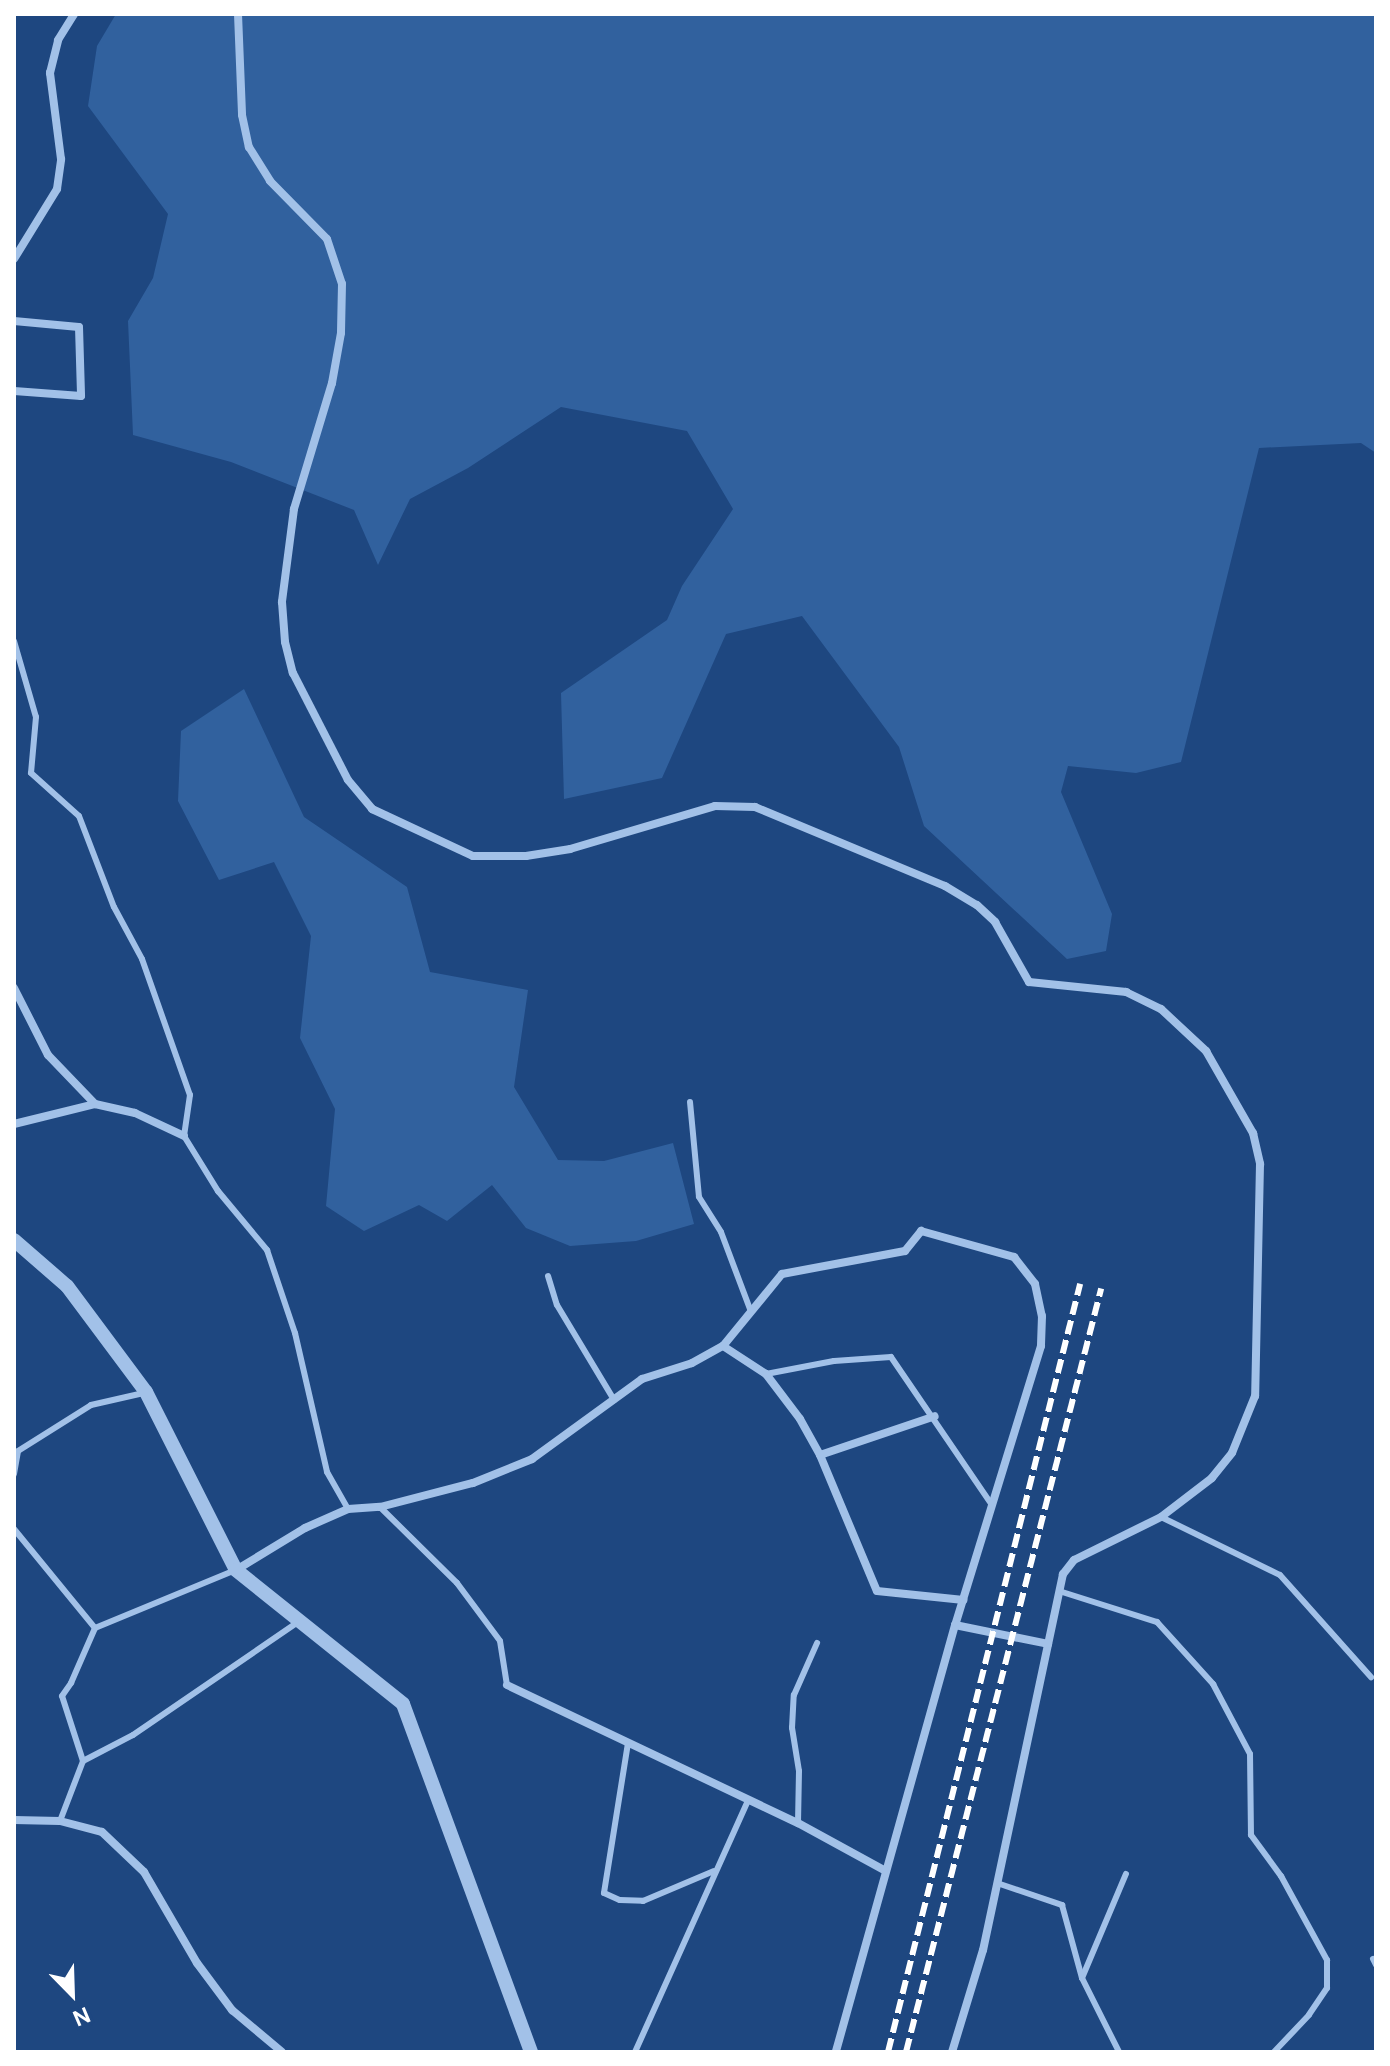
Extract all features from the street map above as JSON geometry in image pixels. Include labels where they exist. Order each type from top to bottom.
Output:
[{"type":"street","points":[[14,259],[57,189],[61,159],[50,73],[58,40],[74,14]]},
{"type":"street","points":[[238,14],[242,115],[249,147],[270,181],[327,239],[342,284],[341,333],[334,371],[294,509],[282,602],[285,642],[293,673],[348,780],[372,809],[473,856],[526,856],[570,849],[715,806],[755,807],[945,886],[977,905],[995,922],[1029,982],[1126,992],[1161,1009],[1206,1051],[1253,1133],[1260,1164],[1255,1396],[1232,1453],[1212,1478],[1161,1517],[1074,1560],[1063,1574],[983,1950],[952,2052]]},
{"type":"street","points":[[14,321],[79,327],[81,396],[14,391]]},
{"type":"street","points":[[14,988],[48,1055],[95,1104]]},
{"type":"street","points":[[14,1124],[95,1104],[135,1113],[184,1136]]},
{"type":"street","points":[[236,1570],[305,1528],[348,1509],[380,1507],[473,1483],[532,1459],[642,1379],[692,1363],[723,1346],[752,1315],[782,1274],[905,1251],[921,1231],[1014,1257],[1035,1284],[1042,1316],[1041,1346],[955,1625],[884,1870],[836,2052]]},
{"type":"street","points":[[14,1240],[67,1286],[146,1392],[236,1570],[403,1704],[531,2052]]},
{"type":"street","points":[[723,1346],[766,1374],[820,1455],[877,1591],[964,1600]]},
{"type":"street","points":[[820,1455],[935,1416]]},
{"type":"street","points":[[955,1625],[1048,1644]]},
{"type":"street","points":[[507,1685],[798,1823],[884,1870]]},
{"type":"street","points":[[14,1820],[60,1821],[102,1832],[144,1872],[197,1963],[232,2010],[282,2052]]},
{"type":"lane","points":[[14,641],[36,717],[31,773],[79,816],[114,907],[142,959],[190,1095],[184,1136],[218,1191],[267,1250],[295,1333],[327,1472],[348,1509]]},
{"type":"lane","points":[[690,1102],[699,1197],[721,1232],[752,1315]]},
{"type":"lane","points":[[548,1276],[557,1305],[614,1400]]},
{"type":"lane","points":[[766,1374],[834,1361],[891,1357],[935,1416],[992,1505]]},
{"type":"lane","points":[[14,1474],[16,1449],[91,1405],[146,1392]]},
{"type":"lane","points":[[380,1507],[457,1583],[500,1641],[507,1685]]},
{"type":"lane","points":[[1161,1517],[1280,1575],[1371,1677]]},
{"type":"lane","points":[[14,1529],[95,1628]]},
{"type":"lane","points":[[60,1821],[83,1761],[62,1696],[71,1683],[95,1628],[236,1570]]},
{"type":"lane","points":[[1059,1591],[1157,1622],[1213,1684],[1250,1754],[1251,1835],[1281,1876],[1327,1960],[1327,1988],[1309,2015],[1274,2052]]},
{"type":"lane","points":[[83,1761],[133,1735],[301,1621]]},
{"type":"lane","points":[[798,1823],[799,1771],[792,1728],[794,1695],[817,1643]]},
{"type":"lane","points":[[628,1743],[604,1893],[620,1900],[643,1901],[714,1871]]},
{"type":"lane","points":[[635,2052],[748,1800]]},
{"type":"lane","points":[[1082,1978],[1126,1874]]},
{"type":"lane","points":[[997,1883],[1062,1905],[1082,1978],[1119,2052]]},
{"type":"shaded area","points":[[116,14],[1376,14],[1376,453],[1361,443],[1259,448],[1181,762],[1136,773],[1068,766],[1061,792],[1112,914],[1106,951],[1067,959],[924,826],[899,747],[802,616],[726,634],[662,778],[564,799],[561,693],[667,620],[682,586],[733,509],[687,431],[561,407],[468,468],[410,499],[378,565],[354,510],[231,462],[133,435],[128,321],[153,278],[168,214],[88,106],[97,46]]},
{"type":"shaded area","points":[[244,689],[304,817],[407,887],[430,972],[528,990],[514,1087],[558,1160],[604,1161],[673,1143],[694,1224],[636,1241],[570,1246],[526,1228],[492,1185],[447,1221],[419,1205],[364,1231],[326,1206],[335,1109],[300,1038],[311,936],[274,862],[219,880],[178,801],[181,731]]},
{"type":"railway","points":[[888,2052],[1080,1284]]},
{"type":"railway","points":[[906,2052],[1101,1289]]}]
